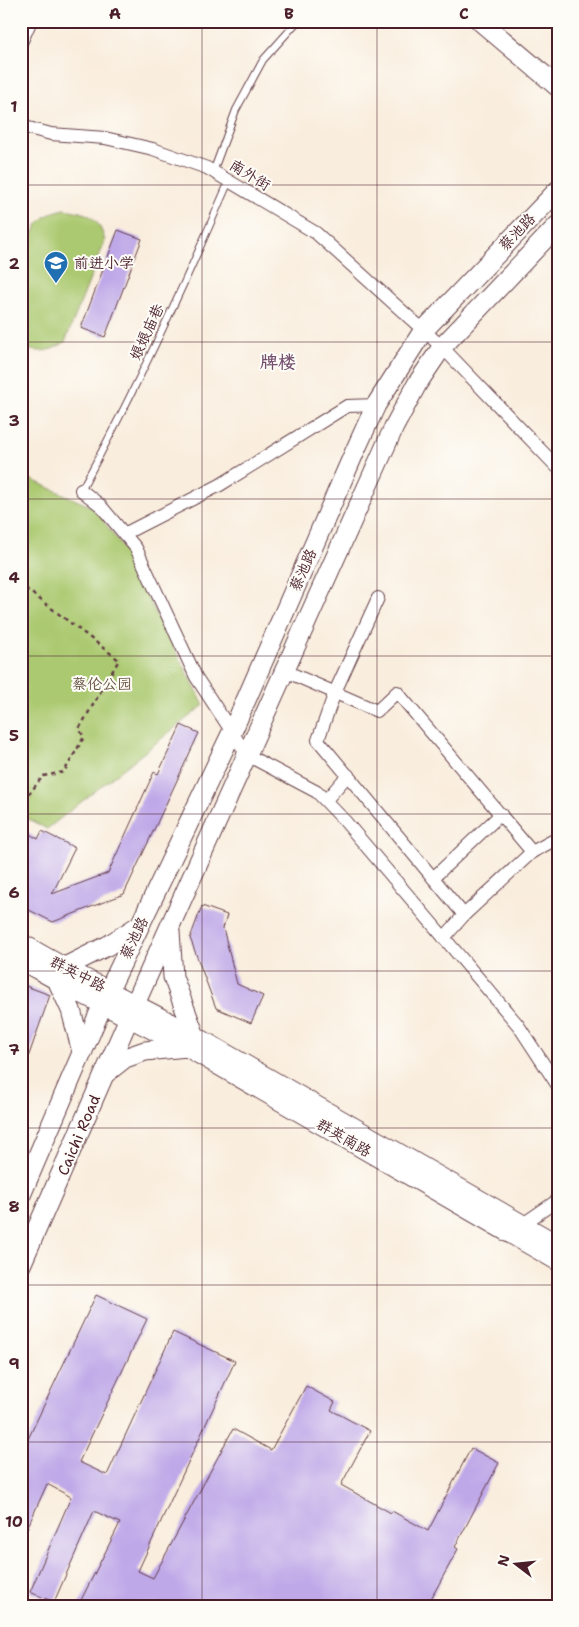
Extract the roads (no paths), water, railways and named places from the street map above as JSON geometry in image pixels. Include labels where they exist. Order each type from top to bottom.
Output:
[{"type":"street","points":[[480,21],[558,87]]},
{"type":"street","points":[[496,21],[558,72]]},
{"type":"street","name":"南外街","points":[[21,126],[51,134],[104,138],[153,149],[213,172],[316,233],[442,347],[558,468]]},
{"type":"street","name":"蔡池路","points":[[106,997],[232,732],[376,405],[423,330],[558,190]]},
{"type":"street","name":"蔡池路","points":[[132,1010],[394,427],[417,384],[442,347],[558,225]]},
{"type":"street","points":[[124,534],[220,485],[347,406],[376,405]]},
{"type":"street","points":[[81,490],[100,505],[136,548],[196,677],[248,755],[317,792],[326,800],[518,1025],[558,1086]]},
{"type":"street","points":[[378,598],[335,692],[318,740],[464,915]]},
{"type":"street","points":[[285,671],[377,710],[397,692],[532,852]]},
{"type":"street","points":[[326,800],[348,775]]},
{"type":"street","points":[[433,878],[501,814]]},
{"type":"street","points":[[444,938],[464,915],[532,852],[558,838]]},
{"type":"street","points":[[82,1052],[60,974],[115,942],[141,924]]},
{"type":"street","points":[[105,1074],[125,1058],[145,1051],[191,1042],[173,977],[170,928]]},
{"type":"street","name":"群英中路","points":[[21,943],[60,974]]},
{"type":"street","name":"群英中路","points":[[21,960],[60,974],[132,1010]]},
{"type":"street","name":"Caichi Road","points":[[21,1195],[106,997]]},
{"type":"street","name":"Caichi Road","points":[[21,1265],[132,1010]]},
{"type":"street","name":"群英南路","points":[[132,1010],[558,1245]]},
{"type":"street","name":"群英南路","points":[[191,1042],[558,1261]]},
{"type":"street","points":[[523,1224],[558,1200]]},
{"type":"lane","points":[[21,50],[34,21]]},
{"type":"lane","points":[[213,172],[236,110],[263,60],[298,21]]},
{"type":"lane","name":"娘娘庙巷","points":[[81,490],[116,426],[150,357],[229,181]]},
{"type":"place","name":"前进小学","points":[[56,284]]},
{"type":"district","name":"牌楼","points":[[278,362]]},
{"type":"park label","name":"蔡伦公园","points":[[102,684]]}]
